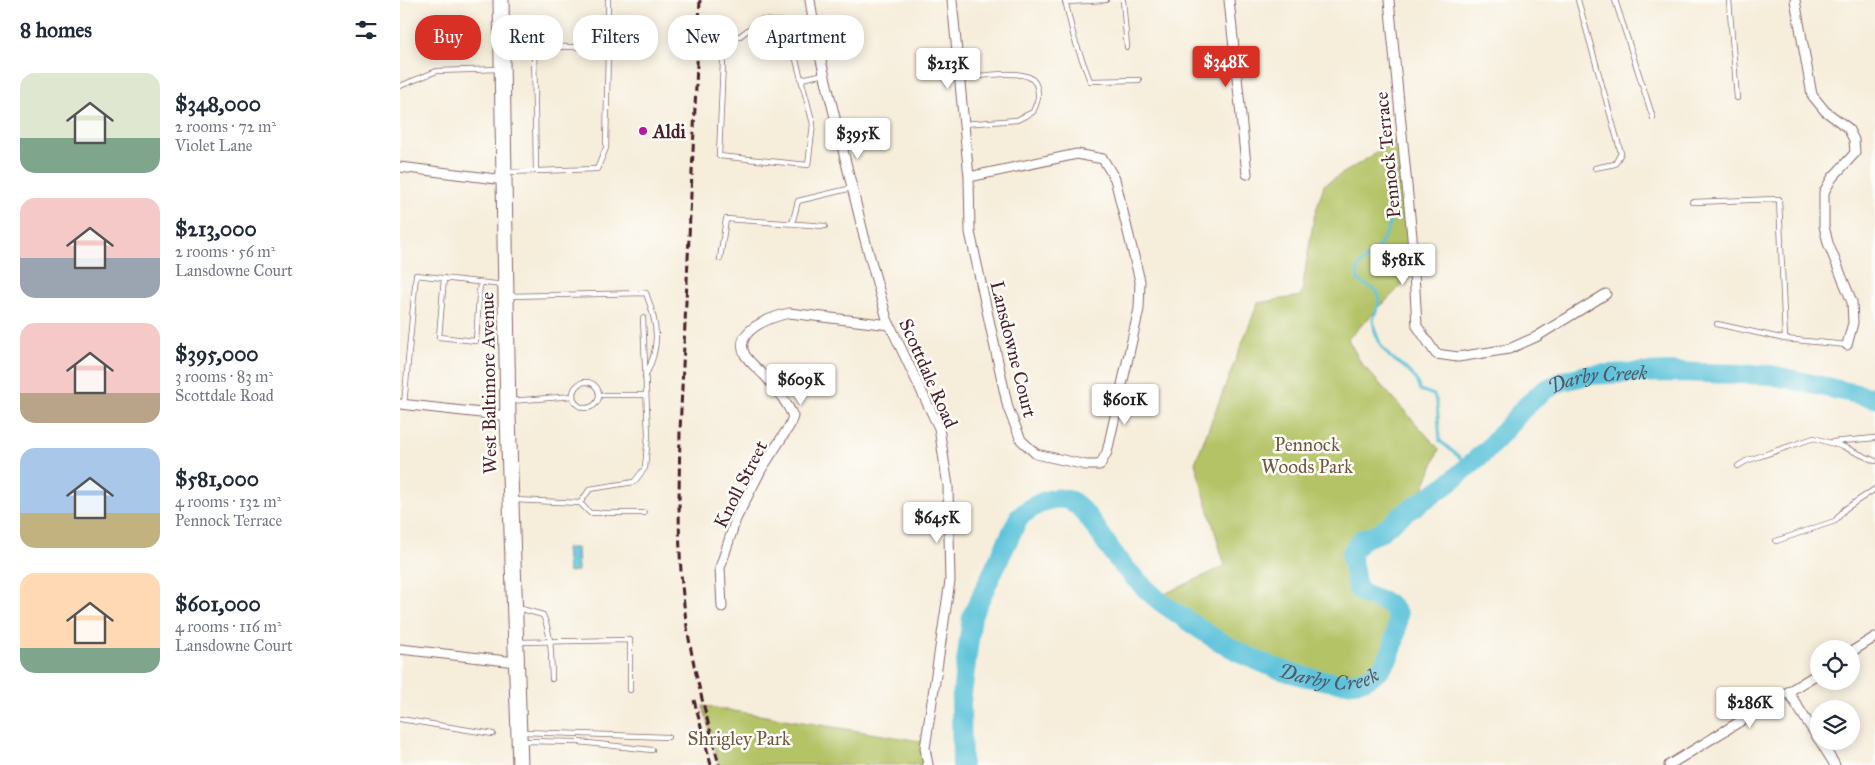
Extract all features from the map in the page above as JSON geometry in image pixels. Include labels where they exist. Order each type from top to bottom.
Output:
[{"type":"main road","name":"West Baltimore Avenue","points":[[501,0],[510,500],[520,765]]},
{"type":"street","name":"Scottdale Road","points":[[810,0],[816,40],[852,188],[890,325],[939,428],[948,486],[950,581],[925,748],[928,765]]},
{"type":"street","name":"Lansdowne Court","points":[[952,0],[969,177],[970,232],[1008,408],[1021,440],[1036,454],[1086,465],[1100,465],[1107,452],[1139,309],[1140,280],[1115,179],[1103,159],[1077,154],[969,177]]},
{"type":"street","points":[[1229,0],[1248,174]]},
{"type":"street","name":"Pennock Terrace","points":[[1389,0],[1412,237],[1417,326],[1436,354],[1458,357],[1509,349],[1536,337],[1606,294]]},
{"type":"street","points":[[1795,0],[1812,95],[1825,111],[1848,128],[1854,140],[1855,153],[1832,178],[1824,192],[1824,226],[1828,243],[1852,302],[1853,323],[1847,345]]},
{"type":"street","points":[[400,167],[504,176]]},
{"type":"street","name":"Knoll Street","points":[[722,607],[720,568],[736,518],[761,470],[790,425],[793,416],[771,383],[745,355],[743,346],[746,336],[754,326],[773,317],[788,313],[890,325]]},
{"type":"street","points":[[402,405],[508,408]]},
{"type":"street","points":[[1860,646],[1875,637]]},
{"type":"street","points":[[400,649],[516,662]]},
{"type":"street","points":[[1669,765],[1810,679]]},
{"type":"street","points":[[1789,693],[1810,726]]},
{"type":"street","points":[[1825,750],[1835,765]]},
{"type":"lane","points":[[608,0],[608,15]]},
{"type":"lane","points":[[1106,0],[1065,1],[1074,38],[1090,81],[1139,80]]},
{"type":"lane","points":[[1123,0],[1127,47]]},
{"type":"lane","points":[[1578,0],[1621,153],[1615,164],[1595,168]]},
{"type":"lane","points":[[1616,0],[1653,118]]},
{"type":"lane","points":[[1730,0],[1737,98]]},
{"type":"lane","points":[[761,20],[786,22],[802,79],[813,124],[808,165],[719,156],[724,38],[740,36],[761,20]]},
{"type":"lane","points":[[536,171],[534,46],[573,47]]},
{"type":"lane","points":[[504,176],[536,171],[597,168],[606,148],[608,60]]},
{"type":"lane","points":[[400,86],[437,71],[502,69]]},
{"type":"lane","points":[[802,79],[824,74]]},
{"type":"lane","points":[[959,78],[1020,75],[1031,78],[1036,83],[1039,95],[1033,112],[1017,120],[964,124]]},
{"type":"lane","points":[[792,224],[798,201],[852,188]]},
{"type":"lane","points":[[1692,202],[1779,199],[1785,339]]},
{"type":"lane","points":[[720,259],[726,219],[825,226]]},
{"type":"lane","points":[[402,405],[416,275],[480,282],[506,290],[646,293],[654,323],[657,346],[653,362],[645,377]]},
{"type":"lane","points":[[444,278],[439,337],[476,341],[480,282]]},
{"type":"lane","points":[[580,503],[590,489],[634,482],[645,468],[648,435],[642,318]]},
{"type":"lane","points":[[1717,324],[1785,339],[1847,345]]},
{"type":"lane","points":[[584,382],[593,383],[599,395],[596,404],[588,408],[575,403],[573,396],[576,386],[584,382]]},
{"type":"lane","points":[[599,395],[646,394]]},
{"type":"lane","points":[[508,408],[573,396]]},
{"type":"lane","points":[[1738,466],[1746,461],[1814,438],[1829,442],[1875,461]]},
{"type":"lane","points":[[1829,442],[1875,438]]},
{"type":"lane","points":[[1776,541],[1835,522],[1845,509],[1875,489]]},
{"type":"lane","points":[[510,500],[580,503],[590,513],[644,513]]},
{"type":"lane","points":[[514,608],[543,615],[549,629],[551,642],[552,679]]},
{"type":"lane","points":[[515,642],[630,640],[630,690]]},
{"type":"lane","points":[[400,719],[493,734]]},
{"type":"lane","points":[[519,736],[668,737]]},
{"type":"lane","points":[[519,736],[652,750]]},
{"type":"green space","name":"Pennock Woods Park","points":[[1402,137],[1414,273],[1348,339],[1361,363],[1439,449],[1417,505],[1379,533],[1362,539],[1351,554],[1357,588],[1365,595],[1389,604],[1398,615],[1395,638],[1388,659],[1378,671],[1362,680],[1342,683],[1319,681],[1270,666],[1227,647],[1197,629],[1156,598],[1225,566],[1195,463],[1258,303],[1301,296],[1314,217],[1324,185]]},
{"type":"green space","name":"Shrigley Park","points":[[703,706],[926,742],[928,765],[719,765]]},
{"type":"water","points":[[566,548],[577,548],[578,571],[568,572]]},
{"type":"waterway","points":[[1387,208],[1385,216],[1390,224],[1388,231],[1379,245],[1360,265],[1357,274],[1358,280],[1378,292],[1379,304],[1373,319],[1381,346],[1391,358],[1403,366],[1415,378],[1420,390],[1434,395],[1437,403],[1440,441],[1469,465]]},
{"type":"waterway","name":"Darby Creek","points":[[962,765],[961,702],[972,616],[1019,517],[1043,502],[1064,499],[1077,505],[1120,562],[1145,588],[1166,606],[1230,648],[1263,663],[1299,675],[1333,682],[1357,682],[1372,676],[1388,659],[1395,638],[1398,615],[1389,604],[1365,595],[1357,588],[1351,554],[1362,539],[1379,533],[1449,483],[1488,449],[1523,409],[1543,391],[1563,381],[1587,375],[1672,372],[1771,375],[1875,398]]},
{"type":"railway","points":[[700,0],[680,431],[679,526],[683,597],[692,657],[719,765]]},
{"type":"railway","points":[[694,700],[711,765]]},
{"type":"place","name":"Aldi","points":[[643,131]]}]
